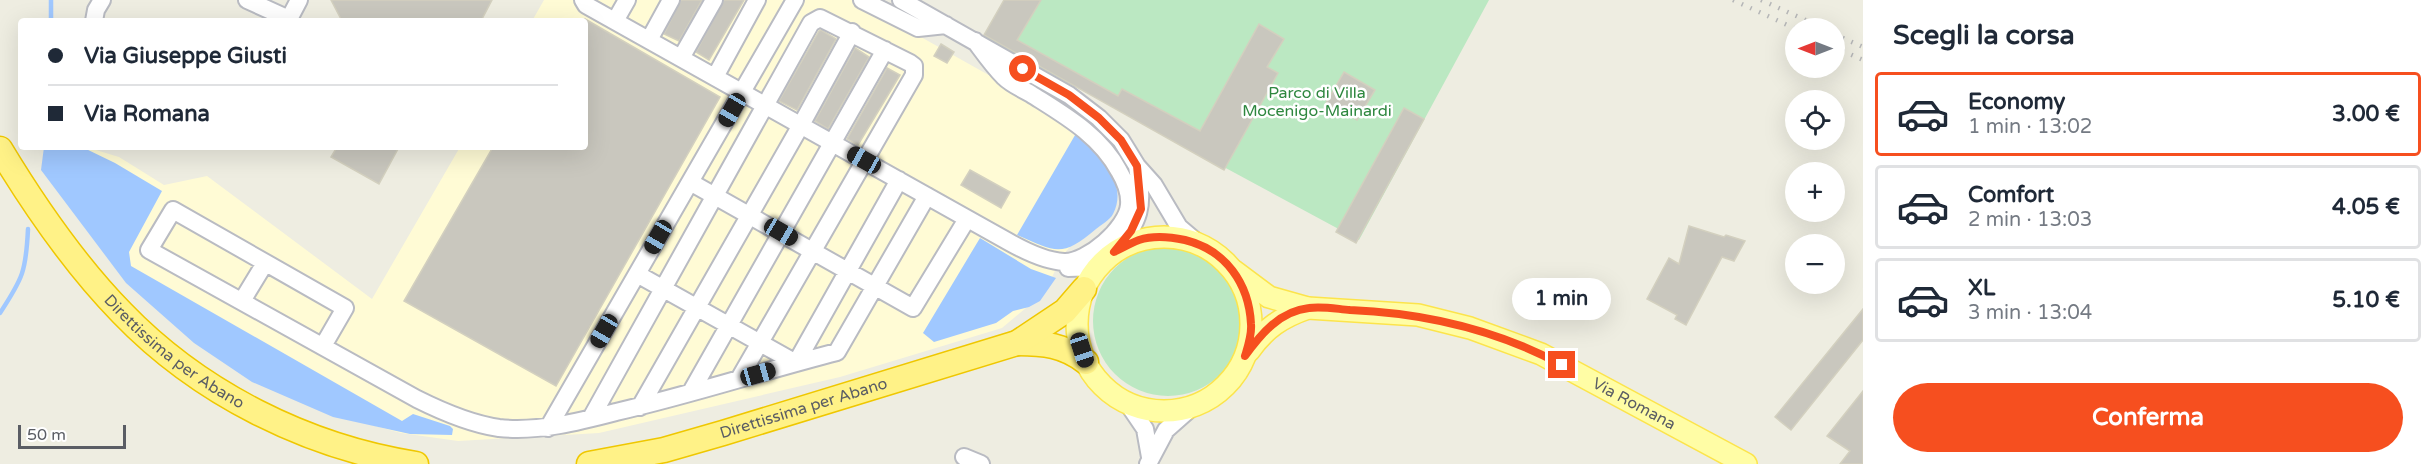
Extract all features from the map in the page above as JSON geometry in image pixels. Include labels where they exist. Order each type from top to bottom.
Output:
[{"type":"highway","name":"Direttissima per Abano","points":[[0,149],[60,239],[88,275],[122,314],[183,365],[217,390],[307,435],[353,451],[416,464]]},
{"type":"highway","name":"Direttissima per Abano","points":[[589,464],[664,450],[1017,343],[1065,311],[1084,289]]},
{"type":"highway","name":"Direttissima per Abano","points":[[1017,343],[1046,344],[1064,348],[1086,362]]},
{"type":"main road","points":[[1170,236],[1199,244],[1224,260],[1234,271],[1248,298],[1251,327],[1245,356],[1233,378],[1215,395],[1192,407],[1171,411],[1149,410],[1128,404],[1104,387],[1086,362],[1078,338],[1078,313],[1084,289],[1097,267],[1114,252],[1141,240],[1170,236]]},
{"type":"main road","name":"Via Romana","points":[[1234,271],[1269,297],[1308,308],[1418,315],[1470,328],[1541,354],[1746,464]]},
{"type":"main road","name":"Via Romana","points":[[1245,356],[1274,322],[1308,308]]},
{"type":"street","points":[[95,18],[102,0]]},
{"type":"street","points":[[247,0],[287,18]]},
{"type":"street","points":[[290,18],[299,0]]},
{"type":"street","points":[[583,0],[586,5],[1029,252],[1043,263],[1062,268],[1097,267]]},
{"type":"street","points":[[615,21],[627,0]]},
{"type":"street","points":[[649,40],[671,0]]},
{"type":"street","points":[[681,58],[714,0]]},
{"type":"street","points":[[715,77],[757,0]]},
{"type":"street","points":[[548,428],[795,0]]},
{"type":"street","points":[[862,0],[918,28],[946,25]]},
{"type":"street","points":[[901,0],[1069,95],[1099,118],[1121,140],[1137,166],[1154,185],[1179,227],[1199,244]]},
{"type":"street","points":[[591,418],[815,20],[823,19],[914,66],[914,75],[739,379]]},
{"type":"street","points":[[640,407],[852,32]]},
{"type":"street","points":[[975,42],[1005,77],[1067,117],[1099,142],[1118,169],[1127,188],[1129,207],[1119,228],[1094,252],[1081,259],[1065,262],[1029,252]]},
{"type":"street","points":[[691,393],[885,50]]},
{"type":"street","points":[[1114,252],[1131,231],[1141,209],[1137,166]]},
{"type":"street","points":[[796,363],[846,270],[899,180]]},
{"type":"street","points":[[690,182],[913,308],[967,219]]},
{"type":"street","points":[[323,346],[345,308],[173,210],[149,250],[417,399],[462,418],[498,428],[548,428],[640,407],[837,352],[927,196]]},
{"type":"street","points":[[242,302],[265,263]]},
{"type":"street","points":[[637,274],[796,363]]},
{"type":"street","points":[[1128,404],[1145,429],[1149,460]]},
{"type":"street","points":[[1149,460],[1166,430],[1192,407]]},
{"type":"street","points":[[964,457],[981,464]]},
{"type":"shaded area","points":[[544,0],[855,0],[1051,110],[1089,150],[1089,225],[1062,256],[1045,292],[1002,328],[840,377],[599,433],[458,441],[401,433],[346,418],[133,288],[48,150],[96,150],[119,157],[164,185],[207,176],[372,299],[458,150],[588,150],[588,18],[534,18]]},
{"type":"green space","name":"Parco di Villa Mocenigo-Mainardi","points":[[1004,0],[1489,0],[1359,240],[983,37]]},
{"type":"green space","points":[[1168,246],[1197,252],[1221,268],[1237,292],[1243,321],[1237,350],[1221,374],[1197,390],[1168,396],[1139,390],[1115,374],[1099,350],[1093,321],[1099,292],[1115,268],[1139,252]]},
{"type":"water","points":[[1078,130],[1103,157],[1114,180],[1117,203],[1113,214],[1075,245],[1066,248],[1050,248],[1017,235]]},
{"type":"water","points":[[44,150],[88,150],[162,191],[129,252],[131,266],[402,421],[413,414],[450,426],[453,429],[452,435],[410,434],[333,417],[252,382],[194,343],[126,283],[41,170]]},
{"type":"water","points":[[980,238],[1031,269],[1056,278],[1040,301],[1029,307],[1013,311],[996,323],[934,342],[923,333]]},
{"type":"building","points":[[331,0],[492,0],[483,18],[340,18]]},
{"type":"building","points":[[681,0],[702,0],[679,41],[664,34]]},
{"type":"building","points":[[724,0],[744,0],[709,60],[696,52]]},
{"type":"building","points":[[1004,0],[1041,0],[1017,40],[1118,96],[1122,89],[1200,131],[1259,24],[1284,39],[1267,67],[1278,73],[1224,170],[984,35]]},
{"type":"building","points":[[588,21],[720,97],[556,386],[404,301],[491,150],[588,150]]},
{"type":"building","points":[[821,30],[836,39],[797,110],[779,101]]},
{"type":"building","points":[[941,44],[954,52],[947,63],[934,56]]},
{"type":"building","points":[[855,48],[869,57],[828,129],[815,121]]},
{"type":"building","points":[[887,68],[900,75],[858,145],[847,139]]},
{"type":"building","points":[[1344,72],[1375,90],[1357,120],[1326,103]]},
{"type":"building","points":[[1404,108],[1424,119],[1356,243],[1336,232]]},
{"type":"building","points":[[335,150],[397,150],[379,184],[331,157]]},
{"type":"building","points":[[970,170],[1010,192],[1001,208],[961,185]]},
{"type":"building","points":[[1689,226],[1745,241],[1734,261],[1722,257],[1686,325],[1675,319],[1677,315],[1647,299],[1669,258],[1679,264]]},
{"type":"building","points":[[1863,309],[1863,340],[1791,430],[1775,417]]},
{"type":"building","points":[[1863,391],[1863,464],[1840,464],[1850,451],[1827,436]]},
{"type":"waterway","points":[[51,0],[51,18]]},
{"type":"waterway","points":[[0,313],[22,274],[28,229]]},
{"type":"railway","points":[[1733,0],[1785,24]]},
{"type":"railway","points":[[1761,0],[1801,18]]},
{"type":"railway","points":[[1845,39],[1863,47]]},
{"type":"railway","points":[[1845,52],[1863,60]]},
{"type":"route","points":[[1023,69],[1069,95],[1099,118],[1121,140],[1137,166],[1141,209],[1131,231],[1114,252],[1141,240],[1170,236],[1199,244],[1212,251],[1234,271],[1248,298],[1251,327],[1245,356],[1274,322],[1308,308],[1368,310],[1418,315],[1470,328],[1541,354],[1562,365]]}]
